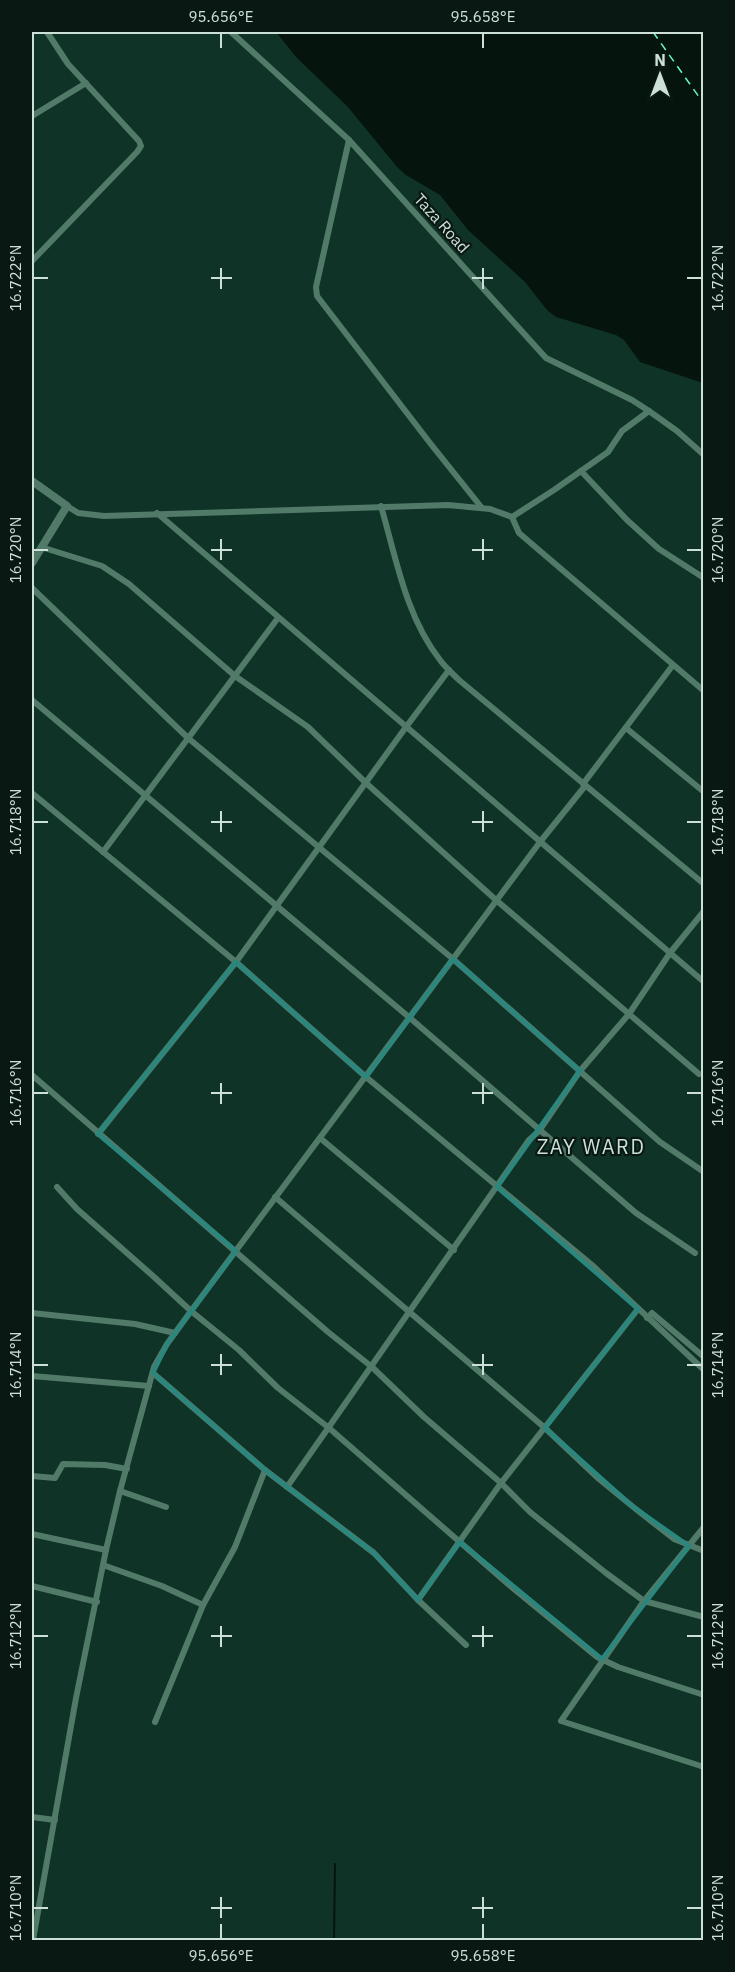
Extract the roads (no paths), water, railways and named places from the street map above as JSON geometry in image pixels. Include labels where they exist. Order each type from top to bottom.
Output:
[{"type":"street","points":[[32,261],[138,152],[141,146],[140,141],[68,64],[47,32]]},
{"type":"street","name":"Taza Road","points":[[231,32],[349,140],[546,358],[632,400],[677,431],[704,455]]},
{"type":"street","points":[[32,116],[86,83]]},
{"type":"street","points":[[349,140],[316,287],[317,296],[483,508]]},
{"type":"street","points":[[512,517],[608,452],[622,431],[649,411]]},
{"type":"street","points":[[581,471],[651,542],[704,578]]},
{"type":"street","points":[[32,481],[78,513],[104,516],[448,505],[483,508],[512,517],[519,533],[704,691]]},
{"type":"street","points":[[32,563],[67,506]]},
{"type":"street","points":[[381,506],[409,603],[421,631],[440,661],[585,786],[704,884]]},
{"type":"street","points":[[157,513],[704,982]]},
{"type":"street","points":[[41,547],[102,566],[129,584],[235,676],[308,727],[366,783],[496,900],[699,1074]]},
{"type":"street","points":[[32,588],[188,738],[453,959],[660,1142],[704,1172]]},
{"type":"street","points":[[103,852],[278,618]]},
{"type":"street","points":[[33,1941],[76,1698],[106,1550],[149,1386],[163,1352],[275,1197],[496,900],[585,786],[583,784],[673,665]]},
{"type":"street","points":[[98,1134],[236,962],[449,670]]},
{"type":"street","points":[[32,700],[410,1018],[636,1213],[695,1253]]},
{"type":"street","points":[[626,728],[704,792]]},
{"type":"street","points":[[32,793],[236,962],[366,1077],[592,1265],[704,1370]]},
{"type":"street","points":[[287,1487],[529,1140],[539,1131],[580,1071],[629,1014],[670,953],[704,911]]},
{"type":"street","points":[[32,1075],[372,1368],[530,1512],[644,1601],[704,1617]]},
{"type":"street","points":[[320,1138],[454,1250]]},
{"type":"street","points":[[57,1187],[77,1209],[191,1311],[239,1350],[278,1388],[329,1428],[508,1584],[597,1657],[618,1667],[704,1695]]},
{"type":"street","points":[[275,1197],[545,1428],[599,1479],[674,1539],[704,1551]]},
{"type":"street","points":[[418,1600],[501,1484],[638,1309]]},
{"type":"street","points":[[32,1313],[135,1324],[175,1333]]},
{"type":"street","points":[[647,1318],[652,1313],[704,1357]]},
{"type":"street","points":[[153,1373],[265,1470],[374,1553],[418,1600],[466,1645]]},
{"type":"street","points":[[32,1376],[149,1386]]},
{"type":"street","points":[[32,1476],[55,1478],[63,1464],[105,1465],[127,1469]]},
{"type":"street","points":[[155,1722],[203,1605],[235,1547],[265,1470]]},
{"type":"street","points":[[120,1491],[166,1507]]},
{"type":"street","points":[[704,1527],[644,1601],[561,1721],[704,1767]]},
{"type":"street","points":[[32,1534],[106,1550]]},
{"type":"street","points":[[103,1565],[162,1586],[203,1605]]},
{"type":"street","points":[[32,1587],[97,1602]]},
{"type":"street","points":[[32,1817],[54,1820]]},
{"type":"street","points":[[32,1903],[40,1903]]},
{"type":"waterway","points":[[334,1940],[335,1864]]},
{"type":"district","name":"ZAY WARD","points":[[591,1146]]}]
